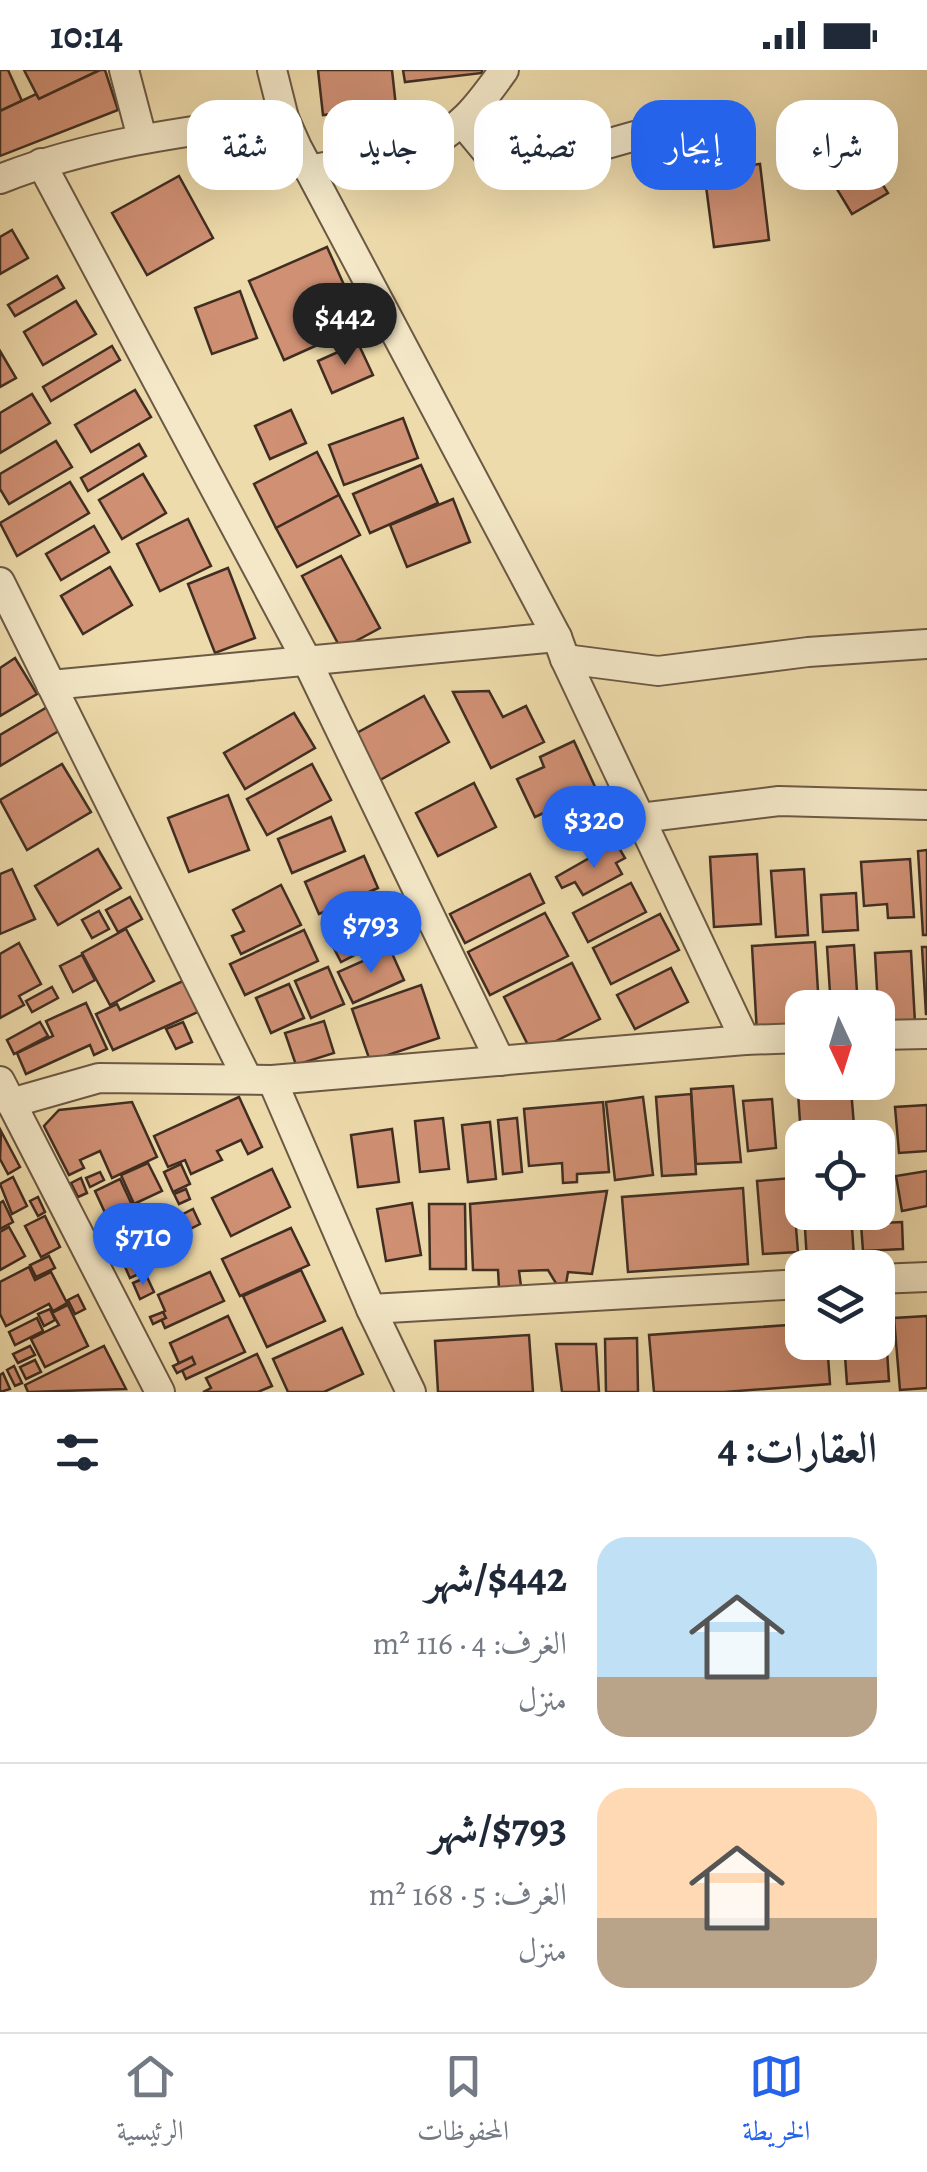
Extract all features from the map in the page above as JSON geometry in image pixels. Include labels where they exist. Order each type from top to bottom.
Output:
[{"type":"street","points":[[124,70],[142,138]]},
{"type":"street","points":[[272,70],[280,100]]},
{"type":"street","points":[[309,170],[418,148],[463,123],[504,70]]},
{"type":"street","points":[[463,123],[492,158],[518,169],[631,137]]},
{"type":"street","points":[[0,180],[41,163],[142,138],[187,132]]},
{"type":"street","points":[[303,158],[561,648],[746,1040]]},
{"type":"street","points":[[41,163],[306,658],[500,1062]]},
{"type":"street","points":[[0,582],[50,685],[260,1079],[411,1392]]},
{"type":"street","points":[[50,685],[306,658],[561,648],[658,671],[808,652],[927,644]]},
{"type":"street","points":[[640,818],[779,801],[927,805]]},
{"type":"street","points":[[895,1035],[927,1034]]},
{"type":"street","points":[[160,1392],[6,1092],[99,1078],[260,1079],[785,1039]]},
{"type":"street","points":[[895,1279],[927,1276]]},
{"type":"street","points":[[371,1308],[785,1285]]},
{"type":"building","points":[[0,70],[8,70],[22,101],[0,111]]},
{"type":"building","points":[[24,70],[100,70],[39,99]]},
{"type":"building","points":[[105,70],[118,110],[0,156],[0,111],[36,94],[39,99]]},
{"type":"building","points":[[318,70],[392,70],[395,100],[323,100],[323,115]]},
{"type":"building","points":[[403,70],[482,70],[482,73],[405,82]]},
{"type":"building","points":[[756,164],[760,164],[769,240],[714,247],[706,190],[756,190]]},
{"type":"building","points":[[179,176],[213,238],[147,275],[112,213]]},
{"type":"building","points":[[837,190],[886,190],[888,193],[852,214]]},
{"type":"building","points":[[12,230],[28,258],[0,274],[0,237]]},
{"type":"building","points":[[327,247],[362,325],[284,360],[249,281]]},
{"type":"building","points":[[57,276],[64,288],[15,316],[8,305]]},
{"type":"building","points":[[240,291],[257,338],[212,354],[195,308]]},
{"type":"building","points":[[76,301],[96,334],[43,365],[24,332]]},
{"type":"building","points":[[358,343],[373,375],[332,393],[318,361]]},
{"type":"building","points":[[112,346],[120,360],[51,401],[43,387]]},
{"type":"building","points":[[0,351],[16,378],[0,387]]},
{"type":"building","points":[[135,390],[151,417],[91,452],[75,425]]},
{"type":"building","points":[[32,394],[50,423],[0,453],[0,413]]},
{"type":"building","points":[[291,410],[306,443],[270,459],[255,426]]},
{"type":"building","points":[[403,418],[418,458],[344,485],[329,445]]},
{"type":"building","points":[[56,441],[72,467],[9,504],[0,489],[0,474]]},
{"type":"building","points":[[139,444],[146,456],[88,491],[81,478]]},
{"type":"building","points":[[317,452],[339,495],[276,528],[254,484]]},
{"type":"building","points":[[421,465],[438,503],[370,533],[353,494]]},
{"type":"building","points":[[143,474],[166,513],[122,539],[99,500]]},
{"type":"building","points":[[70,482],[89,513],[17,556],[0,523]]},
{"type":"building","points":[[339,495],[360,535],[297,567],[276,528]]},
{"type":"building","points":[[453,499],[470,542],[407,567],[390,525]]},
{"type":"building","points":[[188,519],[211,566],[160,591],[137,544]]},
{"type":"building","points":[[94,526],[109,552],[61,580],[46,554]]},
{"type":"building","points":[[341,556],[380,628],[341,649],[302,576]]},
{"type":"building","points":[[110,567],[132,605],[83,634],[61,596]]},
{"type":"building","points":[[228,568],[255,638],[215,653],[188,584]]},
{"type":"building","points":[[15,658],[37,694],[0,716],[0,668]]},
{"type":"building","points":[[489,691],[503,717],[526,706],[544,742],[491,768],[453,692]]},
{"type":"building","points":[[424,696],[449,742],[380,780],[355,734]]},
{"type":"building","points":[[49,706],[62,729],[0,766],[0,735]]},
{"type":"building","points":[[294,713],[315,748],[245,789],[224,753]]},
{"type":"building","points":[[574,741],[596,789],[535,817],[517,779],[544,767],[540,757]]},
{"type":"building","points":[[62,764],[91,812],[27,850],[0,800]]},
{"type":"building","points":[[312,764],[331,800],[267,835],[247,799]]},
{"type":"building","points":[[474,783],[496,827],[438,856],[416,813]]},
{"type":"building","points":[[228,795],[249,850],[189,872],[168,818]]},
{"type":"building","points":[[331,817],[345,851],[292,873],[278,839]]},
{"type":"building","points":[[616,843],[625,858],[616,863],[622,874],[583,895],[575,882],[562,888],[556,877]]},
{"type":"building","points":[[98,849],[121,888],[58,925],[35,886]]},
{"type":"building","points":[[927,850],[927,935],[923,935],[918,851]]},
{"type":"building","points":[[757,854],[761,924],[714,927],[710,857]]},
{"type":"building","points":[[364,856],[378,888],[319,914],[305,882]]},
{"type":"building","points":[[910,859],[914,917],[888,918],[887,904],[864,906],[861,862]]},
{"type":"building","points":[[12,869],[35,919],[0,934],[0,874]]},
{"type":"building","points":[[804,869],[808,935],[776,937],[771,871]]},
{"type":"building","points":[[530,874],[544,903],[465,943],[450,914]]},
{"type":"building","points":[[631,883],[646,912],[588,942],[573,913]]},
{"type":"building","points":[[281,885],[301,925],[241,954],[232,936],[244,931],[233,910]]},
{"type":"building","points":[[856,893],[858,930],[823,932],[821,895]]},
{"type":"building","points":[[130,897],[142,919],[118,932],[106,910]]},
{"type":"building","points":[[374,901],[392,936],[341,962],[323,927]]},
{"type":"building","points":[[99,911],[109,929],[92,938],[82,920]]},
{"type":"building","points":[[545,913],[568,956],[490,995],[468,952]]},
{"type":"building","points":[[660,914],[679,950],[611,984],[593,948]]},
{"type":"building","points":[[126,929],[154,981],[110,1005],[82,953]]},
{"type":"building","points":[[304,930],[318,961],[245,995],[230,964]]},
{"type":"building","points":[[815,942],[818,990],[785,990],[785,1032],[757,1034],[752,946]]},
{"type":"building","points":[[19,943],[41,984],[19,996],[24,1005],[0,1018],[0,954]]},
{"type":"building","points":[[854,945],[857,990],[830,990],[827,947]]},
{"type":"building","points":[[922,947],[927,947],[927,1014],[926,1014]]},
{"type":"building","points":[[390,949],[404,980],[353,1003],[338,972]]},
{"type":"building","points":[[911,951],[915,1023],[895,1024],[895,990],[877,990],[875,953]]},
{"type":"building","points":[[82,955],[95,980],[73,992],[60,966]]},
{"type":"building","points":[[572,963],[600,1019],[532,1053],[504,997]]},
{"type":"building","points":[[328,967],[344,1004],[311,1018],[295,981]]},
{"type":"building","points":[[671,968],[688,1002],[635,1029],[617,995]]},
{"type":"building","points":[[183,981],[198,1012],[113,1050],[96,1014],[117,1004],[120,1010]]},
{"type":"building","points":[[289,984],[304,1018],[271,1033],[256,998]]},
{"type":"building","points":[[421,985],[439,1038],[370,1061],[352,1009]]},
{"type":"building","points":[[52,987],[58,998],[32,1012],[26,1001]]},
{"type":"building","points":[[86,1003],[107,1049],[94,1055],[90,1045],[26,1074],[17,1053],[53,1036],[46,1021]]},
{"type":"building","points":[[324,1021],[334,1053],[296,1065],[285,1033]]},
{"type":"building","points":[[40,1022],[48,1036],[14,1054],[7,1040]]},
{"type":"building","points":[[183,1022],[192,1042],[176,1049],[166,1029]]},
{"type":"building","points":[[733,1086],[741,1162],[696,1164],[691,1089]]},
{"type":"building","points":[[691,1094],[696,1174],[662,1176],[656,1097]]},
{"type":"building","points":[[239,1097],[262,1147],[248,1154],[241,1140],[217,1151],[222,1160],[191,1174],[185,1160],[168,1167],[154,1136]]},
{"type":"building","points":[[643,1097],[653,1175],[615,1180],[606,1102]]},
{"type":"building","points":[[772,1099],[776,1148],[748,1151],[743,1101]]},
{"type":"building","points":[[798,1100],[852,1100],[854,1120],[800,1120]]},
{"type":"building","points":[[132,1102],[157,1157],[112,1178],[100,1151],[80,1160],[84,1168],[69,1175],[44,1126],[59,1110]]},
{"type":"building","points":[[603,1102],[609,1172],[577,1174],[577,1182],[563,1183],[562,1163],[529,1166],[524,1109]]},
{"type":"building","points":[[927,1105],[927,1151],[899,1153],[895,1107]]},
{"type":"building","points":[[443,1118],[449,1169],[420,1172],[415,1121]]},
{"type":"building","points":[[517,1118],[522,1172],[503,1174],[498,1120]]},
{"type":"building","points":[[490,1122],[496,1179],[468,1182],[462,1125]]},
{"type":"building","points":[[392,1129],[399,1182],[358,1187],[351,1135]]},
{"type":"building","points":[[1,1131],[20,1167],[8,1174],[0,1159]]},
{"type":"building","points":[[148,1163],[162,1191],[134,1204],[121,1175]]},
{"type":"building","points":[[181,1164],[190,1184],[173,1192],[164,1172]]},
{"type":"building","points":[[272,1169],[290,1207],[231,1236],[212,1198]]},
{"type":"building","points":[[927,1171],[927,1206],[902,1211],[896,1176]]},
{"type":"building","points":[[100,1172],[104,1180],[90,1187],[86,1178]]},
{"type":"building","points":[[13,1177],[27,1206],[12,1214],[0,1184]]},
{"type":"building","points":[[81,1178],[87,1193],[78,1197],[71,1183]]},
{"type":"building","points":[[120,1179],[138,1218],[113,1230],[95,1191]]},
{"type":"building","points":[[785,1179],[785,1230],[796,1230],[798,1250],[763,1254],[757,1181]]},
{"type":"building","points":[[743,1188],[748,1264],[628,1272],[622,1197]]},
{"type":"building","points":[[186,1189],[190,1199],[179,1204],[174,1194]]},
{"type":"building","points":[[607,1191],[592,1274],[568,1272],[566,1284],[557,1285],[548,1270],[519,1271],[521,1286],[499,1288],[498,1270],[473,1270],[470,1204]]},
{"type":"building","points":[[38,1197],[45,1212],[38,1216],[30,1201]]},
{"type":"building","points":[[3,1201],[13,1222],[0,1229],[0,1203]]},
{"type":"building","points":[[412,1203],[421,1255],[386,1261],[377,1209]]},
{"type":"building","points":[[429,1204],[465,1204],[466,1269],[430,1269]]},
{"type":"building","points":[[193,1209],[200,1224],[190,1229],[183,1214]]},
{"type":"building","points":[[45,1216],[60,1247],[41,1257],[25,1226]]},
{"type":"building","points":[[149,1219],[154,1230],[121,1245],[115,1234]]},
{"type":"building","points":[[895,1222],[902,1222],[903,1249],[863,1250],[861,1230],[895,1230]]},
{"type":"building","points":[[9,1227],[25,1256],[0,1270],[0,1232]]},
{"type":"building","points":[[291,1228],[309,1265],[240,1296],[222,1259]]},
{"type":"building","points":[[165,1230],[171,1242],[162,1246],[168,1260],[130,1278],[118,1251]]},
{"type":"building","points":[[805,1230],[852,1230],[853,1250],[806,1250]]},
{"type":"building","points":[[49,1256],[55,1268],[36,1277],[30,1265]]},
{"type":"building","points":[[29,1267],[35,1280],[51,1272],[67,1303],[53,1311],[49,1304],[6,1326],[0,1314],[0,1282]]},
{"type":"building","points":[[301,1270],[325,1321],[267,1347],[243,1296]]},
{"type":"building","points":[[210,1272],[224,1301],[165,1328],[159,1314],[165,1311],[158,1295]]},
{"type":"building","points":[[147,1277],[154,1292],[140,1299],[133,1283]]},
{"type":"building","points":[[78,1295],[85,1309],[75,1314],[68,1300]]},
{"type":"building","points":[[68,1305],[88,1346],[45,1367],[31,1339],[59,1325],[52,1313]]},
{"type":"building","points":[[50,1309],[55,1320],[44,1326],[38,1314]]},
{"type":"building","points":[[163,1312],[166,1318],[153,1324],[150,1317]]},
{"type":"building","points":[[228,1316],[245,1352],[186,1379],[170,1343]]},
{"type":"building","points":[[927,1316],[927,1388],[900,1390],[895,1318]]},
{"type":"building","points":[[37,1318],[43,1331],[15,1345],[9,1332]]},
{"type":"building","points":[[785,1325],[785,1360],[828,1360],[830,1384],[724,1392],[654,1392],[649,1335]]},
{"type":"building","points":[[342,1328],[363,1374],[324,1392],[288,1392],[273,1359]]},
{"type":"building","points":[[529,1335],[533,1392],[438,1392],[435,1341]]},
{"type":"building","points":[[637,1338],[638,1392],[606,1392],[605,1339]]},
{"type":"building","points":[[556,1344],[596,1344],[599,1392],[562,1392]]},
{"type":"building","points":[[30,1346],[35,1355],[18,1363],[13,1354]]},
{"type":"building","points":[[104,1346],[126,1389],[28,1392],[25,1385]]},
{"type":"building","points":[[257,1354],[272,1386],[258,1392],[203,1392],[211,1388],[206,1378]]},
{"type":"building","points":[[192,1357],[195,1364],[177,1373],[173,1366]]},
{"type":"building","points":[[35,1360],[41,1372],[26,1379],[20,1367]]},
{"type":"building","points":[[845,1360],[888,1360],[889,1381],[847,1384]]},
{"type":"building","points":[[14,1366],[22,1383],[15,1386],[7,1370]]},
{"type":"building","points":[[3,1373],[10,1389],[0,1392],[0,1375]]}]
